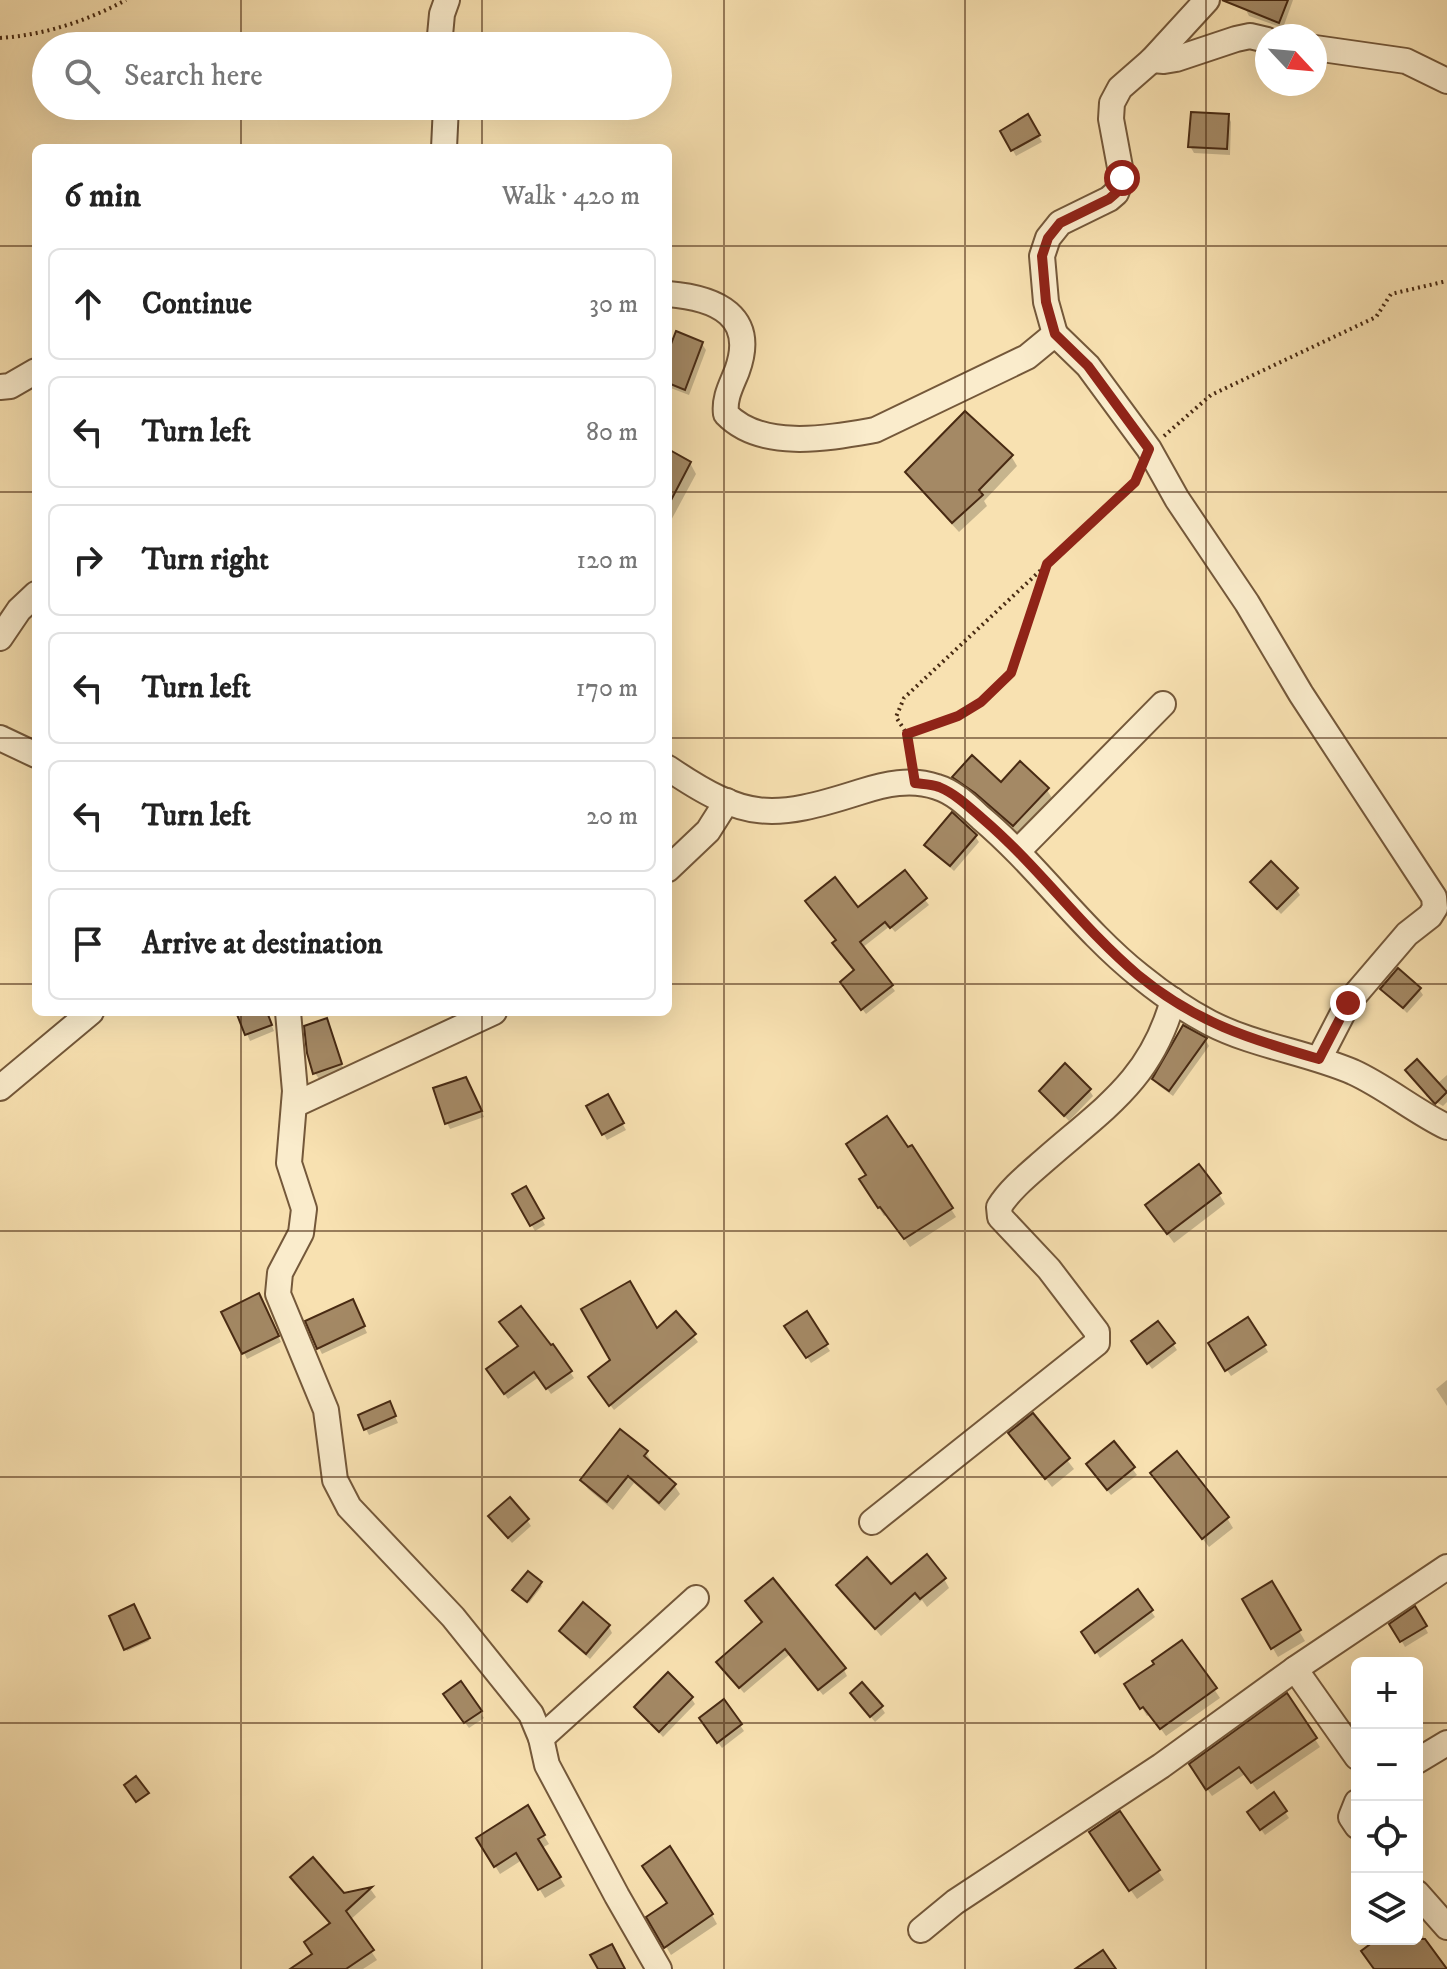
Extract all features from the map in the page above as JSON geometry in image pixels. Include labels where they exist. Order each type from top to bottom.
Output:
[{"type":"street","points":[[440,32],[447,0]]},
{"type":"street","points":[[1207,0],[1152,60],[1120,88],[1112,103],[1111,119],[1122,178],[1116,193],[1109,199],[1060,223],[1048,238],[1042,256],[1046,302],[1055,334],[1088,366],[1149,449],[1177,499],[1247,603],[1301,694],[1434,897],[1435,908],[1430,916],[1407,934],[1348,1003],[1319,1059]]},
{"type":"street","points":[[1152,60],[1176,59],[1250,36],[1255,37]]},
{"type":"street","points":[[1327,50],[1406,61],[1447,81]]},
{"type":"street","points":[[444,144],[445,120]]},
{"type":"street","points":[[672,295],[717,306],[728,311],[739,323],[744,343],[727,394],[726,414],[733,421],[771,437],[848,435],[875,430],[1027,357],[1055,334]]},
{"type":"street","points":[[0,387],[10,386],[32,373]]},
{"type":"street","points":[[0,638],[19,610],[32,598]]},
{"type":"street","points":[[1018,851],[1163,704]]},
{"type":"street","points":[[0,738],[32,753]]},
{"type":"street","points":[[672,770],[710,794],[744,809],[779,812],[811,807],[889,782],[937,787],[957,797],[1018,851],[1074,912],[1138,974],[1173,1000],[1229,1031],[1319,1059],[1377,1084],[1447,1127]]},
{"type":"street","points":[[672,865],[708,831],[727,801]]},
{"type":"street","points":[[872,1522],[1097,1343],[1097,1332],[1049,1269],[1000,1217],[999,1207],[1023,1180],[1099,1115],[1131,1083],[1165,1030],[1173,1000]]},
{"type":"street","points":[[0,1088],[86,1016]]},
{"type":"street","points":[[288,1016],[294,1105],[289,1163],[301,1195],[304,1220],[301,1233],[280,1273],[277,1287],[282,1308],[326,1410],[335,1480],[349,1507],[419,1579],[531,1714],[547,1765],[659,1969]]},
{"type":"street","points":[[294,1105],[485,1016]]},
{"type":"street","points":[[921,1930],[955,1902],[1161,1766],[1295,1669],[1447,1567]]},
{"type":"street","points":[[541,1738],[696,1598]]},
{"type":"street","points":[[1295,1669],[1351,1748]]},
{"type":"street","points":[[1423,1757],[1447,1743]]},
{"type":"street","points":[[1423,1900],[1447,1927]]},
{"type":"path","points":[[40,32],[65,26],[126,0]]},
{"type":"path","points":[[0,38],[32,34]]},
{"type":"path","points":[[915,783],[907,734],[896,717],[904,698],[1135,482],[1149,449],[1211,395],[1376,317],[1391,294],[1447,281]]},
{"type":"path","points":[[907,734],[981,702],[1011,673],[1047,564]]},
{"type":"building","points":[[1222,0],[1288,0],[1279,23]]},
{"type":"building","points":[[1191,112],[1229,114],[1227,149],[1188,147]]},
{"type":"building","points":[[1028,114],[1040,135],[1011,151],[1000,131]]},
{"type":"building","points":[[676,331],[703,342],[685,390],[672,385],[672,342]]},
{"type":"building","points":[[965,411],[1013,455],[979,490],[983,495],[952,523],[905,472]]},
{"type":"building","points":[[672,451],[691,462],[672,498]]},
{"type":"building","points":[[972,755],[1001,782],[1020,761],[1049,788],[1013,826],[952,777]]},
{"type":"building","points":[[952,812],[977,835],[950,866],[924,845]]},
{"type":"building","points":[[1271,861],[1298,888],[1277,909],[1250,882]]},
{"type":"building","points":[[905,870],[927,898],[890,928],[885,922],[860,942],[893,985],[861,1010],[840,982],[854,970],[832,943],[836,940],[805,901],[835,877],[858,907]]},
{"type":"building","points":[[1398,968],[1421,988],[1403,1008],[1380,989]]},
{"type":"building","points":[[238,1016],[269,1016],[272,1025],[245,1035]]},
{"type":"building","points":[[327,1018],[342,1064],[313,1074],[304,1026]]},
{"type":"building","points":[[1183,1025],[1207,1038],[1169,1091],[1152,1079]]},
{"type":"building","points":[[1417,1059],[1447,1092],[1435,1104],[1405,1070]]},
{"type":"building","points":[[1065,1063],[1091,1089],[1064,1116],[1039,1091]]},
{"type":"building","points":[[466,1077],[482,1111],[445,1124],[433,1088]]},
{"type":"building","points":[[608,1094],[624,1123],[602,1135],[586,1106]]},
{"type":"building","points":[[887,1116],[908,1147],[912,1145],[953,1208],[904,1239],[859,1179],[866,1175],[846,1144]]},
{"type":"building","points":[[1199,1164],[1221,1193],[1167,1234],[1145,1205]]},
{"type":"building","points":[[526,1186],[544,1218],[530,1226],[512,1194]]},
{"type":"building","points":[[630,1281],[657,1328],[676,1311],[696,1334],[609,1406],[588,1377],[610,1360],[581,1309]]},
{"type":"building","points":[[259,1293],[279,1336],[242,1354],[221,1312]]},
{"type":"building","points":[[353,1299],[365,1326],[317,1349],[305,1321]]},
{"type":"building","points":[[521,1306],[572,1371],[546,1389],[534,1372],[504,1394],[486,1369],[518,1346],[499,1322]]},
{"type":"building","points":[[807,1311],[828,1344],[806,1358],[784,1326]]},
{"type":"building","points":[[1248,1317],[1266,1345],[1225,1371],[1208,1343]]},
{"type":"building","points":[[1158,1321],[1175,1343],[1147,1364],[1131,1341]]},
{"type":"building","points":[[390,1401],[396,1416],[364,1430],[358,1415]]},
{"type":"building","points":[[1033,1413],[1070,1458],[1045,1479],[1008,1433]]},
{"type":"building","points":[[620,1429],[648,1451],[644,1456],[676,1484],[659,1503],[628,1476],[607,1502],[580,1480]]},
{"type":"building","points":[[1114,1441],[1135,1467],[1107,1490],[1086,1464]]},
{"type":"building","points":[[1177,1451],[1229,1517],[1202,1539],[1150,1473]]},
{"type":"building","points":[[510,1497],[529,1519],[508,1538],[488,1516]]},
{"type":"building","points":[[927,1554],[946,1578],[920,1599],[915,1593],[875,1629],[836,1585],[867,1557],[891,1584]]},
{"type":"building","points":[[528,1571],[542,1582],[527,1602],[512,1590]]},
{"type":"building","points":[[773,1578],[846,1668],[818,1690],[785,1649],[739,1688],[716,1662],[762,1622],[745,1601]]},
{"type":"building","points":[[1272,1581],[1301,1630],[1271,1649],[1242,1599]]},
{"type":"building","points":[[1138,1589],[1153,1610],[1095,1653],[1081,1632]]},
{"type":"building","points":[[583,1602],[610,1625],[586,1654],[559,1631]]},
{"type":"building","points":[[134,1604],[150,1638],[124,1650],[109,1616]]},
{"type":"building","points":[[1415,1606],[1427,1626],[1400,1642],[1389,1624]]},
{"type":"building","points":[[1182,1640],[1217,1688],[1160,1729],[1143,1707],[1140,1709],[1124,1684]]},
{"type":"building","points":[[668,1672],[693,1697],[659,1732],[634,1707]]},
{"type":"building","points":[[461,1681],[482,1711],[464,1723],[443,1694]]},
{"type":"building","points":[[862,1682],[883,1706],[870,1717],[850,1693]]},
{"type":"building","points":[[1287,1693],[1317,1738],[1251,1783],[1239,1767],[1206,1790],[1189,1764]]},
{"type":"building","points":[[724,1699],[742,1724],[717,1743],[699,1718]]},
{"type":"building","points":[[136,1776],[149,1793],[136,1802],[124,1785]]},
{"type":"building","points":[[1274,1792],[1287,1811],[1260,1830],[1247,1812]]},
{"type":"building","points":[[528,1805],[545,1835],[538,1839],[561,1877],[538,1890],[516,1853],[494,1867],[476,1838]]},
{"type":"building","points":[[1120,1811],[1160,1870],[1129,1891],[1089,1832]]},
{"type":"building","points":[[670,1846],[713,1914],[664,1948],[646,1917],[667,1903],[642,1866]]},
{"type":"building","points":[[313,1857],[344,1893],[372,1887],[346,1911],[374,1950],[346,1969],[290,1969],[312,1954],[304,1942],[330,1923],[290,1877]]},
{"type":"building","points":[[1425,1939],[1447,1969],[1374,1969],[1361,1951],[1369,1945],[1423,1945]]},
{"type":"building","points":[[612,1944],[625,1969],[598,1969],[590,1955]]},
{"type":"building","points":[[1103,1950],[1116,1969],[1075,1969]]},
{"type":"route","points":[[1122,178],[1116,193],[1109,199],[1060,223],[1048,238],[1042,256],[1046,302],[1055,334],[1088,366],[1149,449],[1135,482],[1047,564],[1011,673],[981,702],[958,716],[907,734],[915,783],[937,787],[957,797],[1008,840],[1074,912],[1138,974],[1210,1023],[1259,1042],[1319,1059],[1348,1003]]}]
